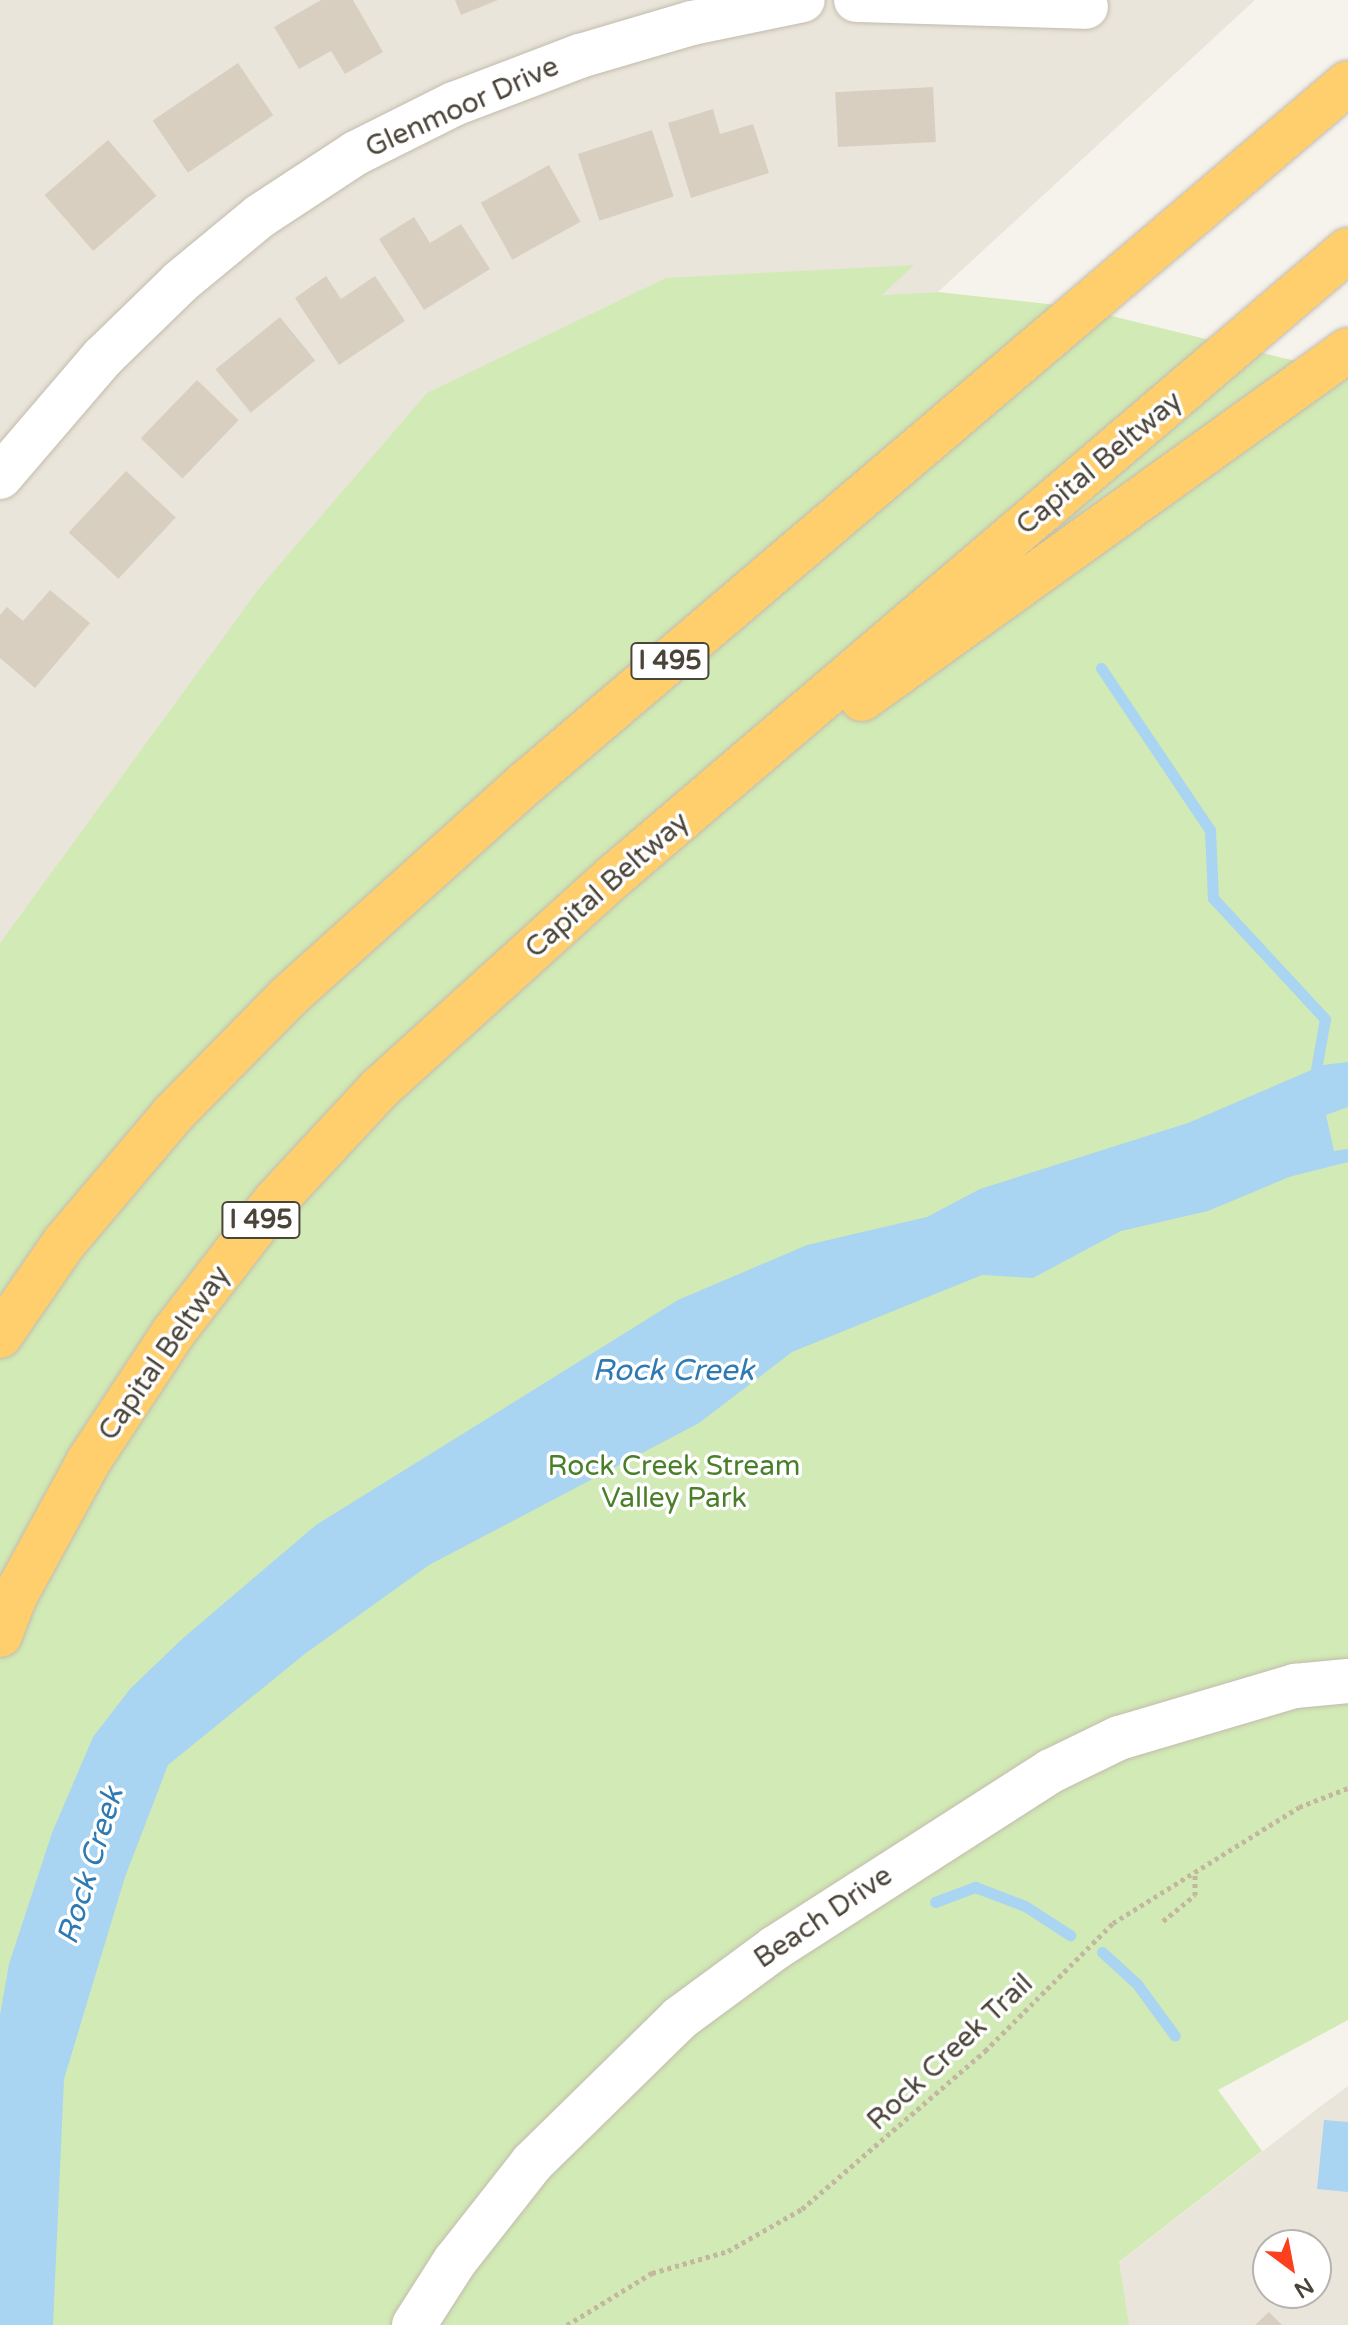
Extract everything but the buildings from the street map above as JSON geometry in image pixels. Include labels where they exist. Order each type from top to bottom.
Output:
[{"type":"highway","name":"I 495","points":[[0,1336],[64,1243],[173,1114],[288,997],[527,782],[1348,83]]},
{"type":"highway","name":"Capital Beltway","points":[[0,1635],[14,1598],[88,1462],[173,1333],[275,1201],[379,1089],[613,877],[1348,250]]},
{"type":"highway","points":[[613,877],[1348,350]]},
{"type":"street","name":"Glenmoor Drive","points":[[0,477],[103,357],[180,282],[260,216],[356,153],[454,104],[580,56],[692,23],[803,0]]},
{"type":"street","points":[[856,0],[1086,7]]},
{"type":"street","name":"Beach Drive","points":[[414,2325],[455,2261],[532,2163],[680,2018],[775,1948],[1051,1771],[1119,1738],[1295,1686],[1348,1681]]},
{"type":"path","name":"Rock Creek Trail","points":[[567,2325],[638,2280],[728,2251],[802,2209],[985,2051],[1113,1923],[1299,1807],[1348,1788]]},
{"type":"path","points":[[1163,1921],[1195,1895],[1195,1871]]},
{"type":"shaded area","points":[[0,0],[1255,0],[938,292],[800,300],[322,557],[0,943]]},
{"type":"shaded area","points":[[1348,2086],[1348,2325],[1038,2325],[1321,2106]]},
{"type":"green space","name":"Rock Creek Stream Valley Park","points":[[914,265],[882,295],[938,292],[1075,307],[1348,374],[1348,2020],[1218,2090],[1262,2151],[1119,2262],[1129,2325],[0,2325],[0,943],[261,586],[427,393],[666,278]]},
{"type":"water","name":"Rock Creek","points":[[1348,1062],[1348,1107],[1326,1115],[1334,1151],[1348,1149],[1348,1162],[1289,1177],[1208,1211],[1121,1231],[1033,1278],[982,1275],[792,1352],[699,1423],[429,1565],[306,1653],[168,1765],[125,1877],[64,2079],[53,2325],[0,2325],[0,2015],[9,1964],[52,1833],[93,1737],[130,1689],[181,1640],[316,1525],[678,1300],[807,1245],[927,1217],[980,1189],[1188,1123],[1323,1065]]},
{"type":"water","points":[[1324,2120],[1348,2122],[1348,2192],[1317,2189]]},
{"type":"waterway","points":[[1101,668],[1210,830],[1213,898],[1325,1019],[1314,1081]]},
{"type":"waterway","points":[[935,1902],[975,1887],[1025,1906],[1070,1935]]},
{"type":"waterway","points":[[1102,1952],[1137,1984],[1175,2036]]}]
